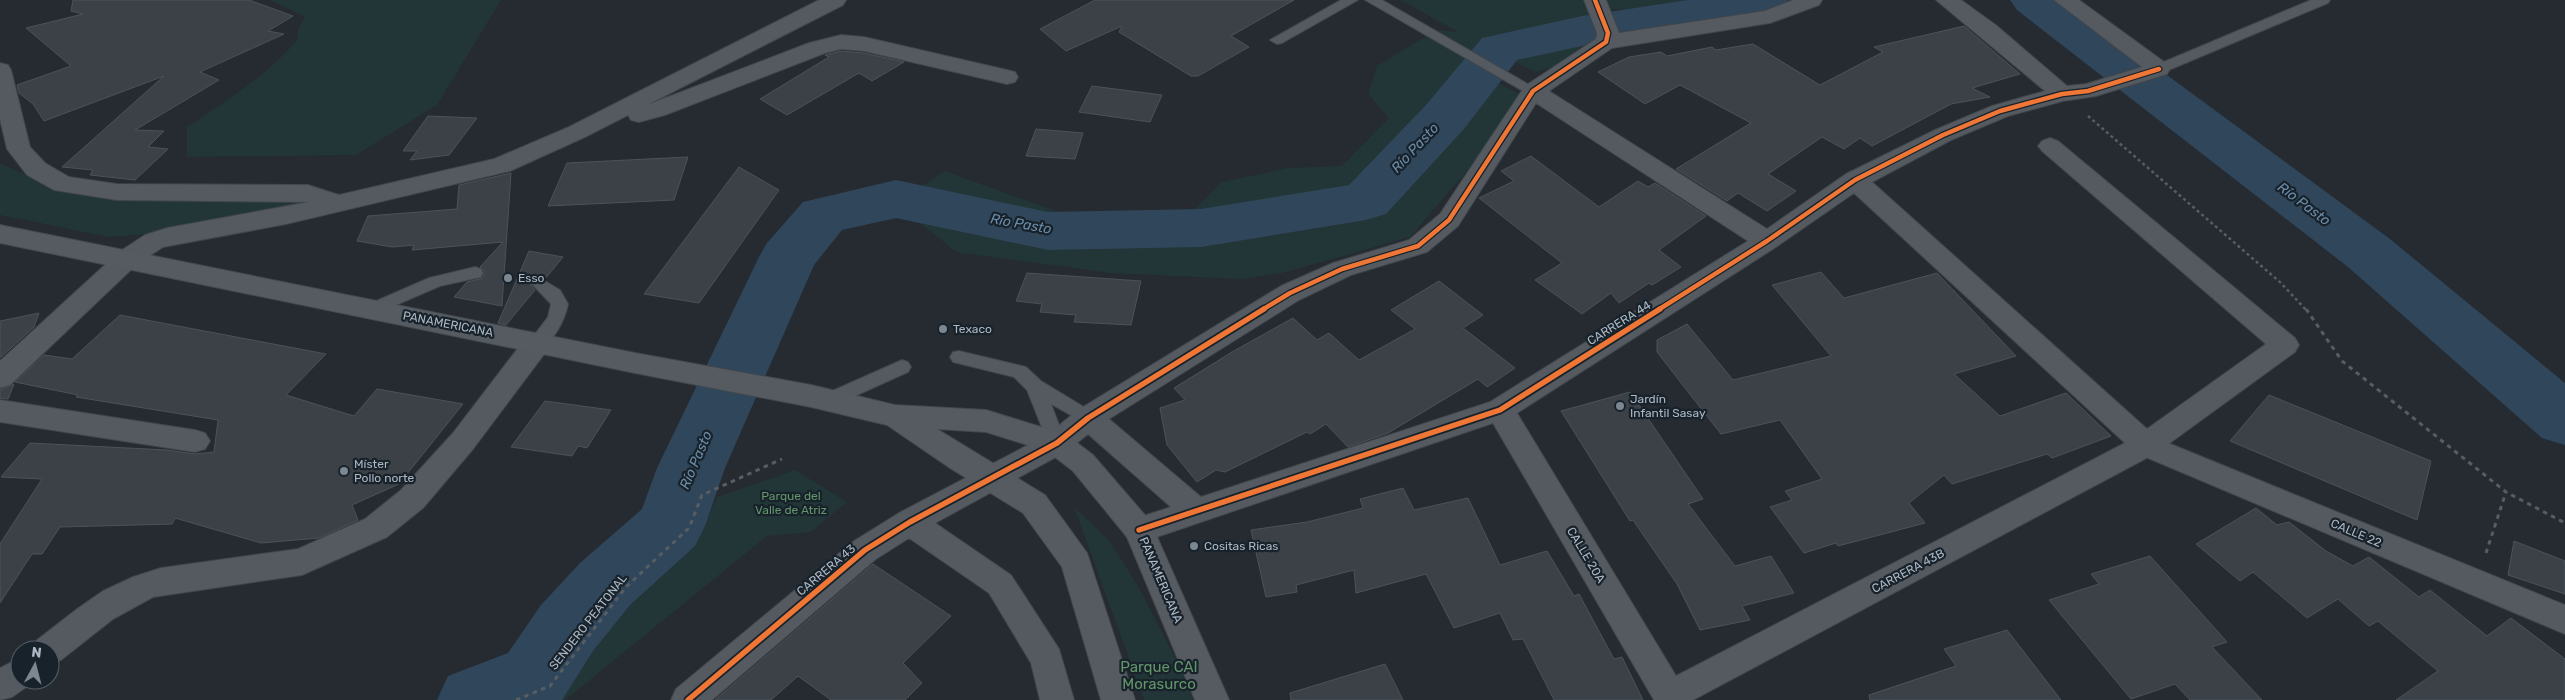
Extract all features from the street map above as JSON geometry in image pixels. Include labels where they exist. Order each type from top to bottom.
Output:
[{"type":"main road","name":"PANAMERICANA","points":[[0,234],[128,258],[820,398],[895,416],[986,421],[1056,444],[1083,463],[1139,530],[1212,700]]},
{"type":"main road","name":"PANAMERICANA","points":[[895,416],[960,460],[1034,504],[1076,562],[1118,700]]},
{"type":"street","points":[[0,378],[128,258],[154,241],[166,237],[286,216],[501,166],[577,132],[835,0]]},
{"type":"street","points":[[1595,0],[1607,37]]},
{"type":"street","points":[[1767,241],[1534,91],[1607,37],[1770,17],[1811,0]]},
{"type":"street","points":[[1947,0],[1989,31],[2062,94]]},
{"type":"street","points":[[2065,0],[2154,71]]},
{"type":"street","points":[[577,132],[657,110],[817,48],[841,42],[864,44],[1007,77]]},
{"type":"street","points":[[0,70],[19,148],[36,169],[63,184],[117,192],[308,193],[339,204]]},
{"type":"street","name":"CARRERA 44","points":[[1139,530],[1198,512],[1500,410],[1767,241],[1855,180],[1944,135],[2000,110],[2062,94],[2088,91],[2154,71]]},
{"type":"street","name":"CARRERA 43","points":[[688,700],[865,550],[910,522],[1056,444],[1088,418],[1290,293],[1342,269],[1418,246],[1449,220],[1534,91]]},
{"type":"street","name":"CARRERA 43B","points":[[1671,698],[2146,445],[2285,345],[2050,146]]},
{"type":"street","name":"CALLE 22","points":[[1855,180],[2146,445],[2565,620]]},
{"type":"street","points":[[60,641],[115,598],[140,587],[161,581],[302,562],[376,528],[412,499],[462,441],[538,342]]},
{"type":"street","name":"CALLE 20A","points":[[1500,410],[1671,698]]},
{"type":"street","points":[[0,411],[196,441]]},
{"type":"street","points":[[1088,418],[1198,512]]},
{"type":"street","points":[[910,522],[1000,584],[1047,659],[1057,700]]},
{"type":"lane","points":[[1277,40],[1351,0]]},
{"type":"lane","points":[[1372,0],[1534,91]]},
{"type":"lane","points":[[2154,71],[2318,1]]},
{"type":"lane","points":[[373,309],[421,286],[449,276],[475,273]]},
{"type":"lane","points":[[538,342],[556,319],[560,304],[554,294],[540,284]]},
{"type":"lane","points":[[959,357],[1020,372],[1035,386],[1088,418]]},
{"type":"lane","points":[[820,398],[902,367]]},
{"type":"lane","points":[[1035,386],[1056,444]]},
{"type":"path","points":[[2062,94],[2281,283],[2303,305],[2342,362],[2506,492],[2565,524]]},
{"type":"path","points":[[2476,583],[2506,492]]},
{"type":"green space","points":[[270,0],[501,0],[437,105],[356,155],[187,157],[187,127],[260,76],[298,39],[298,29],[305,17]]},
{"type":"green space","points":[[1401,0],[1728,0],[1653,10],[1595,9],[1606,38],[1568,62],[1536,72],[1504,57],[1482,74],[1523,96],[1492,142],[1410,237],[1282,273],[1242,279],[1111,273],[956,252],[915,219],[922,186],[945,171],[1064,214],[1117,218],[1192,212],[1222,182],[1288,168],[1342,166],[1389,118],[1368,94],[1377,66],[1436,30],[1458,32]]},
{"type":"green space","points":[[0,163],[40,182],[306,198],[308,203],[148,234],[109,237],[0,215]]},
{"type":"green space","name":"Parque del Valle de Atriz","points":[[795,470],[847,502],[811,532],[767,536],[565,700],[544,700],[555,695],[638,586],[703,528],[717,497]]},
{"type":"green space","name":"Parque CAI Morasurco","points":[[1074,507],[1109,540],[1139,588],[1179,665],[1193,700],[1144,700]]},
{"type":"building","points":[[73,0],[249,0],[293,16],[268,31],[284,34],[200,72],[219,80],[135,130],[164,131],[148,147],[168,149],[135,180],[90,175],[93,170],[62,167],[164,76],[44,121],[33,104],[19,93],[17,85],[71,66],[26,28],[83,14],[71,11]]},
{"type":"building","points":[[1095,0],[1294,0],[1231,36],[1249,47],[1198,76],[1191,76],[1119,32],[1122,26],[1066,51],[1040,29]]},
{"type":"building","points":[[1964,26],[2020,74],[1972,88],[1990,97],[1951,104],[1872,146],[1860,138],[1844,149],[1822,137],[1768,174],[1796,191],[1767,211],[1738,193],[1727,201],[1676,169],[1751,123],[1680,85],[1645,104],[1598,72],[1629,57],[1661,52],[1667,56],[1712,47],[1716,50],[1753,44],[1820,85],[1883,52],[1874,47]]},
{"type":"building","points":[[841,51],[864,53],[904,62],[872,81],[859,73],[787,115],[760,99],[829,57],[825,55]]},
{"type":"building","points":[[1092,86],[1162,95],[1150,122],[1079,112]]},
{"type":"building","points":[[428,116],[477,118],[449,155],[410,160],[417,151],[403,151]]},
{"type":"building","points":[[1036,129],[1083,133],[1075,159],[1026,156]]},
{"type":"building","points":[[1531,156],[1599,207],[1638,181],[1648,187],[1655,183],[1706,216],[1659,250],[1681,267],[1652,285],[1649,283],[1619,303],[1611,293],[1582,314],[1535,280],[1562,263],[1479,198],[1514,181],[1501,171]]},
{"type":"building","points":[[688,157],[674,200],[548,206],[567,163]]},
{"type":"building","points":[[739,167],[779,190],[699,303],[644,294]]},
{"type":"building","points":[[511,173],[502,306],[454,297],[467,282],[483,278],[485,272],[480,267],[503,242],[412,250],[414,245],[392,247],[357,241],[368,216],[457,209],[459,185]]},
{"type":"building","points":[[529,251],[563,257],[545,279],[539,276],[532,279],[530,284],[535,290],[506,325],[498,323]]},
{"type":"building","points":[[1821,272],[1844,298],[1937,273],[2016,356],[1954,374],[2000,416],[2066,393],[2111,436],[2052,458],[2047,454],[1952,484],[1944,475],[1909,503],[1925,523],[1838,546],[1836,543],[1804,553],[1770,507],[1792,500],[1785,491],[1822,479],[1780,420],[1721,434],[1657,352],[1657,340],[1687,324],[1733,380],[1831,356],[1772,285]]},
{"type":"building","points":[[1027,273],[1141,281],[1131,325],[1074,322],[1076,315],[1040,312],[1042,304],[1016,301]]},
{"type":"building","points":[[1439,281],[1483,315],[1463,328],[1515,368],[1487,387],[1478,379],[1388,433],[1348,447],[1326,424],[1310,434],[1307,432],[1225,472],[1216,470],[1197,482],[1167,445],[1160,408],[1185,400],[1174,388],[1232,352],[1293,318],[1317,340],[1329,333],[1359,360],[1415,329],[1391,310]]},
{"type":"building","points":[[39,313],[34,327],[0,358],[0,321]]},
{"type":"building","points":[[120,315],[326,354],[286,395],[354,416],[377,389],[463,404],[399,484],[352,505],[358,520],[319,538],[261,543],[175,518],[172,524],[60,527],[42,554],[32,554],[0,603],[0,544],[42,479],[1,477],[30,443],[167,450],[195,454],[214,452],[218,420],[76,397],[78,395],[15,382],[44,355],[72,359]]},
{"type":"building","points":[[14,384],[8,399],[0,398],[0,390]]},
{"type":"building","points":[[1630,392],[1703,499],[1688,504],[1735,566],[1771,556],[1794,593],[1742,606],[1750,620],[1700,630],[1677,584],[1633,520],[1630,521],[1561,411]]},
{"type":"building","points":[[2269,395],[2431,461],[2417,520],[2230,441]]},
{"type":"building","points":[[545,401],[611,410],[587,448],[578,446],[572,456],[511,447]]},
{"type":"building","points":[[1403,488],[1414,510],[1468,498],[1500,565],[1547,551],[1574,596],[1579,594],[1614,659],[1622,657],[1643,700],[1554,700],[1523,639],[1513,640],[1500,613],[1454,628],[1426,574],[1356,593],[1354,570],[1296,585],[1297,592],[1266,597],[1251,530],[1307,522],[1363,508],[1360,499]]},
{"type":"building","points":[[2256,508],[2277,525],[2289,522],[2326,551],[2353,566],[2369,557],[2419,597],[2430,590],[2487,636],[2511,618],[2565,659],[2565,700],[2396,700],[2438,671],[2378,621],[2369,626],[2338,599],[2307,618],[2253,572],[2240,581],[2196,544]]},
{"type":"building","points":[[2514,541],[2565,561],[2565,594],[2508,575]]},
{"type":"building","points":[[2150,556],[2227,642],[2212,647],[2262,700],[2190,700],[2175,684],[2131,699],[2049,600],[2099,584],[2091,574]]},
{"type":"building","points":[[873,564],[951,616],[903,663],[922,683],[905,700],[831,700],[798,676],[771,700],[715,700]]},
{"type":"building","points":[[2007,630],[2061,700],[1870,700],[1869,695],[1956,666],[1944,649]]},
{"type":"building","points":[[1385,664],[1403,700],[1291,700],[1290,693]]},
{"type":"waterway","name":"Río Pasto","points":[[475,700],[535,677],[567,628],[605,584],[670,526],[691,468],[788,257],[823,215],[896,199],[1048,231],[1201,228],[1366,201],[1445,117],[1500,49],[1582,31],[1750,5],[1764,0]]},
{"type":"waterway","name":"Río Pasto","points":[[2034,0],[2369,253],[2565,420]]},
{"type":"cycle path","points":[[688,700],[865,550],[910,522],[1057,443],[1088,418],[1290,293],[1342,269],[1418,246],[1449,220],[1533,91],[1606,42],[1608,33],[1595,0]]},
{"type":"cycle path","points":[[1139,530],[1500,410],[1767,241],[1855,180],[1943,135],[2000,111],[2062,94],[2088,91],[2159,69]]},
{"type":"place","name":"Esso","points":[[508,278]]},
{"type":"place","name":"Texaco","points":[[943,329]]},
{"type":"place","name":"Jardín Infantil Sasay","points":[[1620,406]]},
{"type":"place","name":"Míster Pollo norte","points":[[344,471]]},
{"type":"place","name":"Cositas Ricas","points":[[1194,546]]}]
